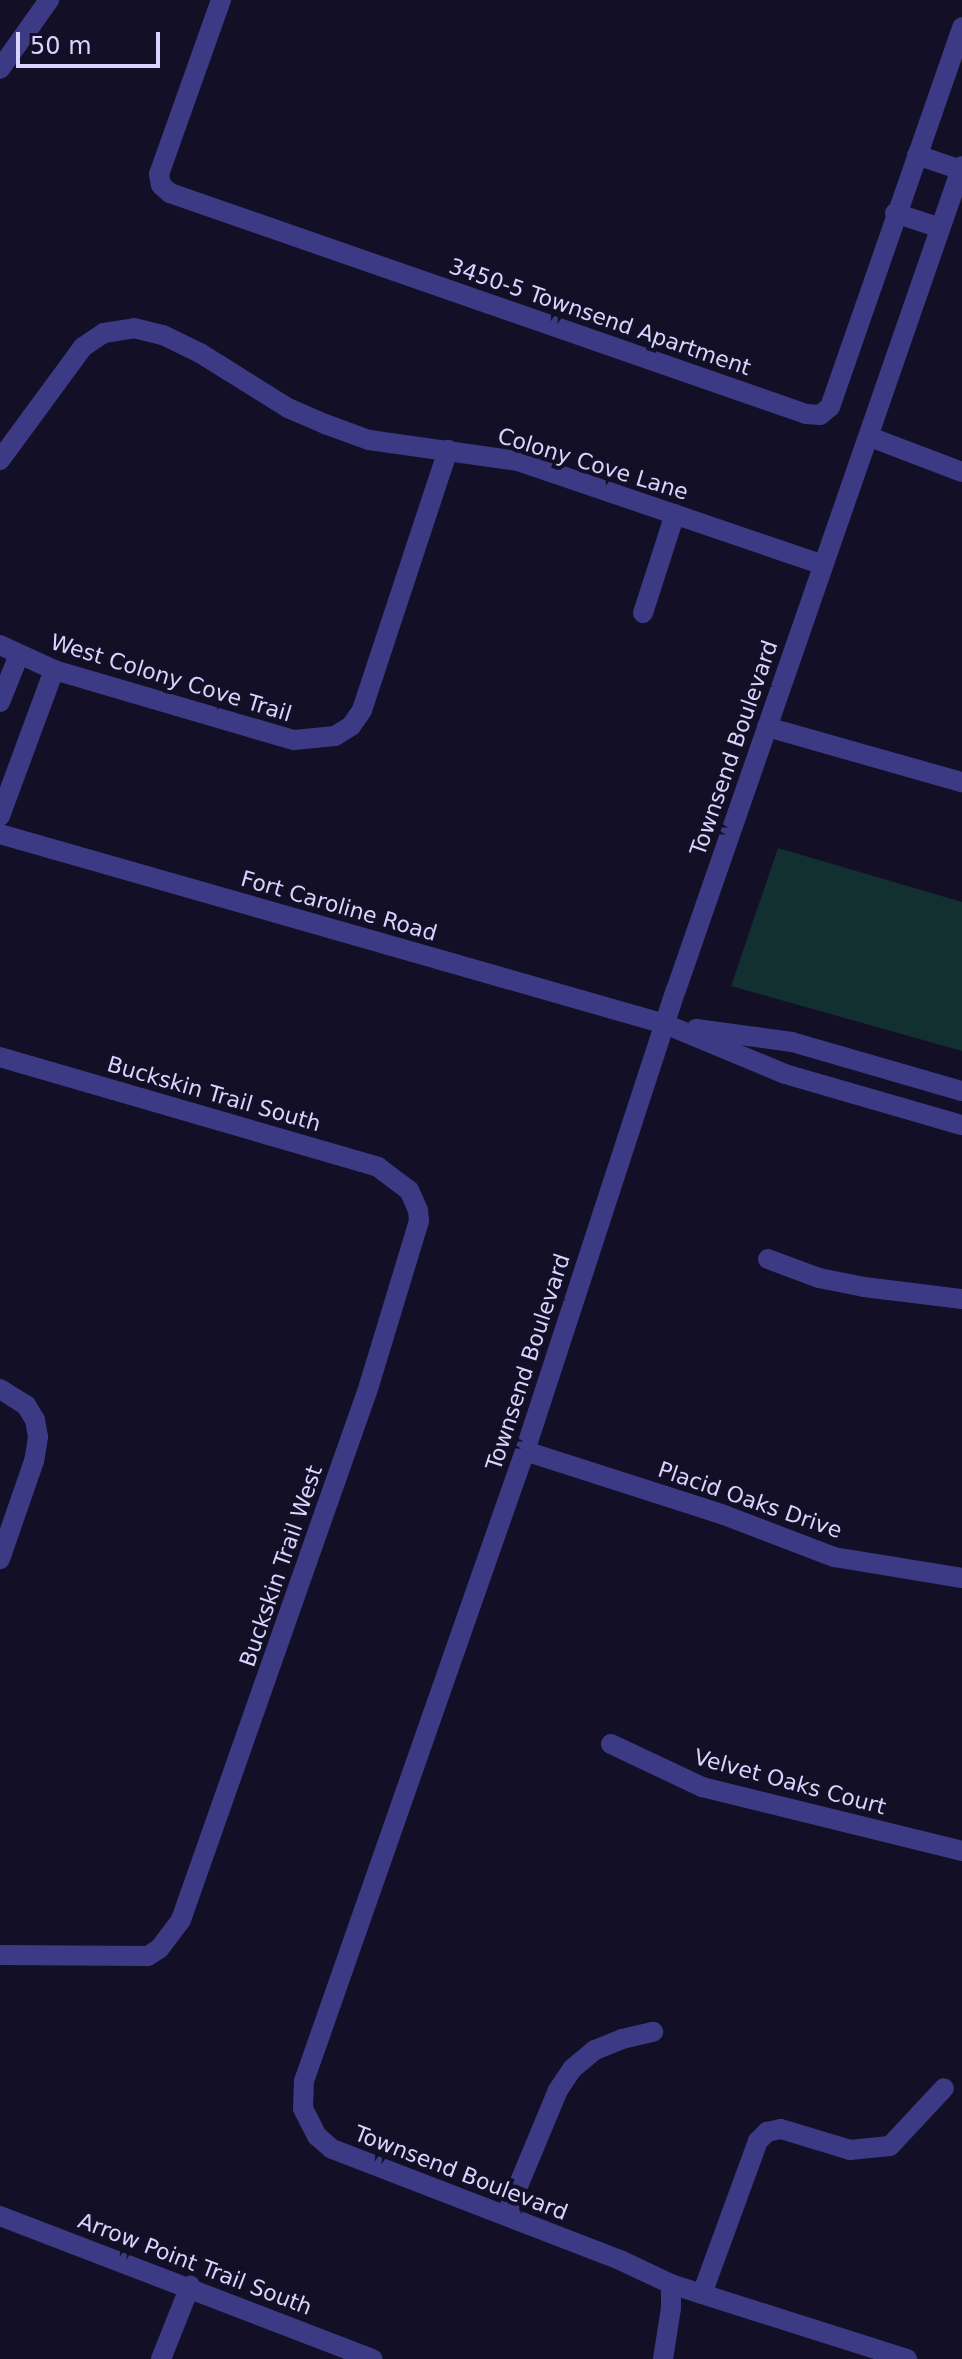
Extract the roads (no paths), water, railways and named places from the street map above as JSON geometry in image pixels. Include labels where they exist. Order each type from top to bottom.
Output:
[{"type":"street","points":[[0,69],[49,0]]},
{"type":"street","name":"3450-5 Townsend Apartment","points":[[221,0],[159,174],[161,185],[170,193],[806,414],[820,415],[830,407],[962,27]]},
{"type":"street","points":[[917,155],[961,168]]},
{"type":"street","name":"Townsend Boulevard","points":[[907,2359],[671,2284],[506,2215],[332,2149],[317,2136],[303,2108],[304,2081],[525,1451],[665,1024],[961,168]]},
{"type":"street","points":[[895,213],[940,228]]},
{"type":"street","name":"Colony Cove Lane","points":[[0,460],[83,347],[104,333],[134,328],[163,335],[200,353],[288,408],[369,440],[518,461],[823,565]]},
{"type":"street","points":[[870,437],[962,472]]},
{"type":"street","name":"West Colony Cove Trail","points":[[19,655],[54,670],[294,740],[335,736],[351,726],[362,710],[448,450]]},
{"type":"street","points":[[643,613],[675,514]]},
{"type":"street","points":[[0,645],[19,655],[0,702]]},
{"type":"street","points":[[0,816],[54,670]]},
{"type":"street","points":[[767,727],[962,782]]},
{"type":"street","name":"Fort Caroline Road","points":[[0,834],[665,1024],[785,1074],[962,1125]]},
{"type":"street","name":"Fort Caroline Road","points":[[665,1024],[792,1042],[962,1091]]},
{"type":"street","name":"Buckskin Trail South","points":[[0,1057],[378,1167],[409,1190]]},
{"type":"street","name":"Buckskin Trail West","points":[[0,1955],[148,1956],[159,1949],[181,1920],[369,1386],[419,1221],[418,1210],[409,1190]]},
{"type":"street","points":[[768,1259],[819,1278],[962,1299]]},
{"type":"street","points":[[0,1389],[26,1405],[35,1420],[38,1437],[34,1461],[0,1559]]},
{"type":"street","name":"Placid Oaks Drive","points":[[525,1451],[724,1515],[834,1557],[962,1578]]},
{"type":"street","name":"Velvet Oaks Court","points":[[611,1744],[702,1787],[962,1851]]},
{"type":"street","points":[[506,2215],[558,2090],[572,2069],[595,2050],[622,2039],[653,2032]]},
{"type":"street","points":[[702,2294],[758,2141],[767,2132],[781,2129],[850,2150],[890,2146],[944,2088]]},
{"type":"street","name":"Arrow Point Trail South","points":[[0,2216],[190,2286],[372,2359]]},
{"type":"street","points":[[663,2359],[671,2308],[671,2284]]},
{"type":"street","points":[[161,2359],[190,2286]]}]
